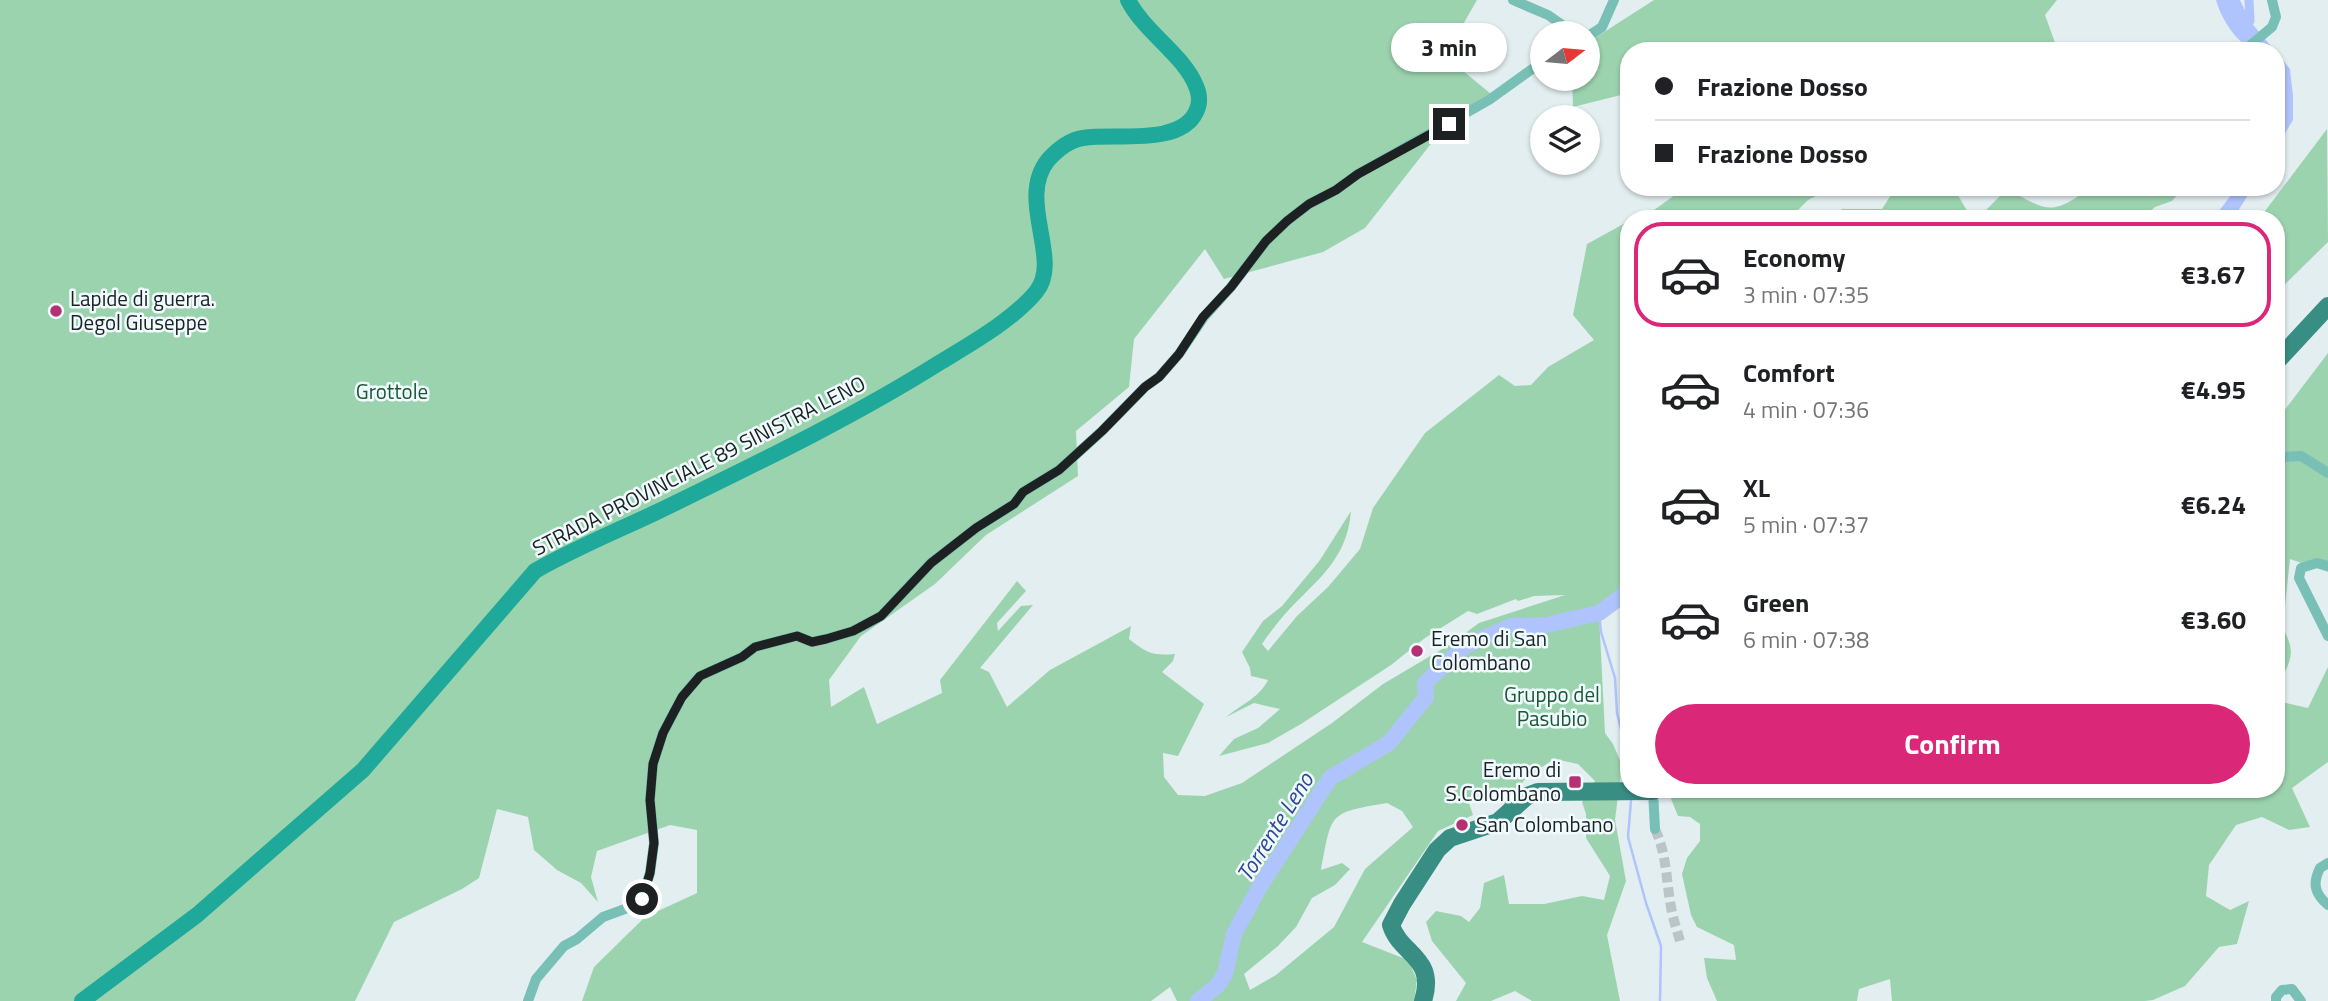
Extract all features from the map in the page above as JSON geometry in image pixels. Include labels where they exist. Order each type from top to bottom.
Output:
[{"type":"main road","points":[[2285,352],[2328,306]]},
{"type":"main road","points":[[1423,1001],[1426,991],[1424,971],[1415,954],[1395,939],[1391,925],[1437,850],[1450,838],[1498,822],[1516,804],[1538,792],[1620,791]]},
{"type":"street","name":"STRADA PROVINCIALE 89 SINISTRA LENO","points":[[82,1001],[197,915],[363,770],[536,571],[565,554],[657,512],[892,393],[1018,310],[1038,290],[1045,269],[1036,189],[1049,158],[1069,142],[1083,138],[1168,133],[1186,125],[1200,104],[1198,89],[1191,76],[1145,26],[1128,0]]},
{"type":"street","points":[[1513,0],[1557,21]]},
{"type":"street","points":[[1600,28],[1614,0]]},
{"type":"street","points":[[2253,42],[2272,27],[2276,17],[2272,0]]},
{"type":"street","points":[[527,1001],[536,979],[564,946],[578,939],[603,917],[642,899],[650,873],[654,843],[650,800],[653,764],[663,733],[682,697],[700,676],[742,657],[755,647],[797,636],[812,642],[826,639],[853,631],[881,616],[931,563],[976,528],[1014,504],[1023,492],[1059,470],[1145,387],[1159,377],[1179,354],[1203,317],[1231,287],[1266,241],[1287,221],[1358,174],[1489,100],[1530,70]]},
{"type":"street","points":[[2285,457],[2301,456],[2328,473]]},
{"type":"street","points":[[2328,566],[2317,562],[2301,568],[2299,578],[2328,636]]},
{"type":"street","points":[[1652,798],[1655,829]]},
{"type":"street","points":[[2328,863],[2320,868],[2315,887],[2317,895],[2328,905]]},
{"type":"street","points":[[2276,1001],[2282,990],[2292,989],[2301,1001]]},
{"type":"green space","name":"Grottole","points":[[0,0],[1477,0],[1445,56],[1491,94],[1430,145],[1365,228],[1323,252],[1224,279],[1205,249],[1134,339],[1129,387],[1076,431],[1078,476],[986,535],[935,584],[861,636],[829,680],[831,707],[864,687],[877,724],[942,693],[940,680],[1017,581],[1026,591],[997,623],[998,631],[1021,606],[1033,605],[980,668],[989,672],[1007,707],[1050,670],[1131,626],[1129,639],[1141,648],[1155,654],[1175,654],[1173,661],[1162,672],[1204,704],[1178,756],[1163,753],[1164,777],[1178,795],[1205,796],[1242,783],[1332,723],[1383,684],[1449,645],[1479,623],[1565,595],[1534,596],[1518,601],[1516,599],[1477,614],[1468,611],[1301,724],[1268,743],[1219,756],[1234,739],[1258,728],[1280,709],[1254,703],[1226,717],[1255,696],[1268,680],[1251,676],[1242,652],[1263,621],[1282,606],[1320,560],[1351,511],[1337,557],[1267,636],[1262,644],[1268,651],[1360,549],[1373,508],[1425,433],[1499,375],[1515,386],[1531,385],[1548,367],[1594,340],[1573,315],[1587,244],[1620,226],[1620,601],[1599,614],[1605,733],[1620,760],[1615,820],[1626,881],[1607,935],[1620,1001],[1532,1001],[1515,991],[1491,1001],[1456,1001],[1466,983],[1432,941],[1426,922],[1436,911],[1461,916],[1469,922],[1480,908],[1484,883],[1504,875],[1509,904],[1544,904],[1582,896],[1604,900],[1610,876],[1586,838],[1586,814],[1582,802],[1595,781],[1578,764],[1554,759],[1526,778],[1505,805],[1496,791],[1468,800],[1473,815],[1438,831],[1362,942],[1408,960],[1417,980],[1414,1001],[1177,1001],[1170,987],[1151,1001],[582,1001],[594,967],[645,917],[697,893],[697,830],[670,825],[597,851],[591,877],[598,902],[581,883],[557,870],[534,850],[528,817],[497,809],[479,878],[394,922],[355,1001],[0,1001]],"holes":[[[1387,803],[1402,811],[1413,827],[1365,869],[1334,927],[1276,975],[1250,990],[1244,974],[1296,927],[1312,898],[1335,885],[1350,869],[1342,863],[1321,870],[1328,836],[1336,818],[1353,810]]]},
{"type":"green space","points":[[1654,0],[2057,0],[2045,15],[2055,42],[1620,42],[1620,95],[1573,105],[1572,91],[1600,91],[1600,35]]},
{"type":"green space","points":[[2327,129],[2328,242],[2285,284],[2285,210],[2266,210],[2276,196],[2285,196],[2285,185]]},
{"type":"green space","points":[[1674,196],[1816,196],[1798,210],[1654,210]]},
{"type":"green space","points":[[1890,196],[1958,196],[1967,210],[1841,210],[1882,209]]},
{"type":"green space","points":[[2000,196],[2020,196],[2049,208],[2058,207],[2078,197],[2176,196],[2172,201],[2152,210],[1986,210]]},
{"type":"green space","points":[[2328,353],[2328,572],[2290,559],[2285,605],[2285,409]]},
{"type":"green space","points":[[2285,633],[2291,648],[2285,671]]},
{"type":"green space","points":[[2328,667],[2328,762],[2292,788],[2310,827],[2289,830],[2262,817],[2236,825],[2209,865],[2206,896],[2230,910],[2249,901],[2237,944],[2219,947],[2185,986],[2145,1001],[1892,1001],[1890,979],[1859,989],[1857,1001],[1717,1001],[1707,978],[1704,958],[1736,960],[1734,945],[1697,927],[1691,915],[1682,874],[1687,858],[1700,841],[1700,824],[1690,817],[1678,816],[1671,798],[2285,798],[2285,703],[2308,708]]},
{"type":"water","points":[[2216,0],[2240,0],[2250,21],[2268,42],[2242,42],[2234,35]]},
{"type":"water","points":[[2285,63],[2290,69],[2293,120],[2285,134]]},
{"type":"water","points":[[2230,196],[2247,196],[2239,210],[2220,210]]},
{"type":"waterway","points":[[2249,0],[2250,21]]},
{"type":"waterway","name":"Torrente Leno","points":[[1198,1001],[1217,986],[1225,974],[1234,934],[1259,888],[1330,778],[1389,743],[1426,697],[1425,683],[1465,646],[1511,626],[1546,625],[1599,613],[1620,598]]},
{"type":"waterway","points":[[1599,613],[1601,632],[1615,678],[1620,725]]},
{"type":"waterway","points":[[1631,800],[1628,837],[1661,946],[1660,1001]]},
{"type":"tunnel","points":[[1655,829],[1664,858],[1672,911],[1680,941]]},
{"type":"place","name":"Lapide di guerra. Degol Giuseppe","points":[[56,311]]},
{"type":"place","name":"Eremo di San Colombano","points":[[1417,651]]},
{"type":"place","name":"Eremo di S.Colombano","points":[[1575,782]]},
{"type":"place","name":"San Colombano","points":[[1462,825]]},
{"type":"route","points":[[642,899],[650,873],[654,843],[650,814],[650,780],[657,748],[682,697],[700,676],[742,657],[755,647],[797,636],[812,642],[826,639],[853,631],[881,616],[931,563],[976,528],[1014,504],[1023,492],[1034,484],[1059,470],[1081,452],[1145,387],[1159,377],[1179,354],[1203,317],[1231,287],[1266,241],[1287,221],[1347,180],[1449,124]]},
{"type":"park label","name":"Gruppo del Pasubio","points":[[1552,707]]}]
